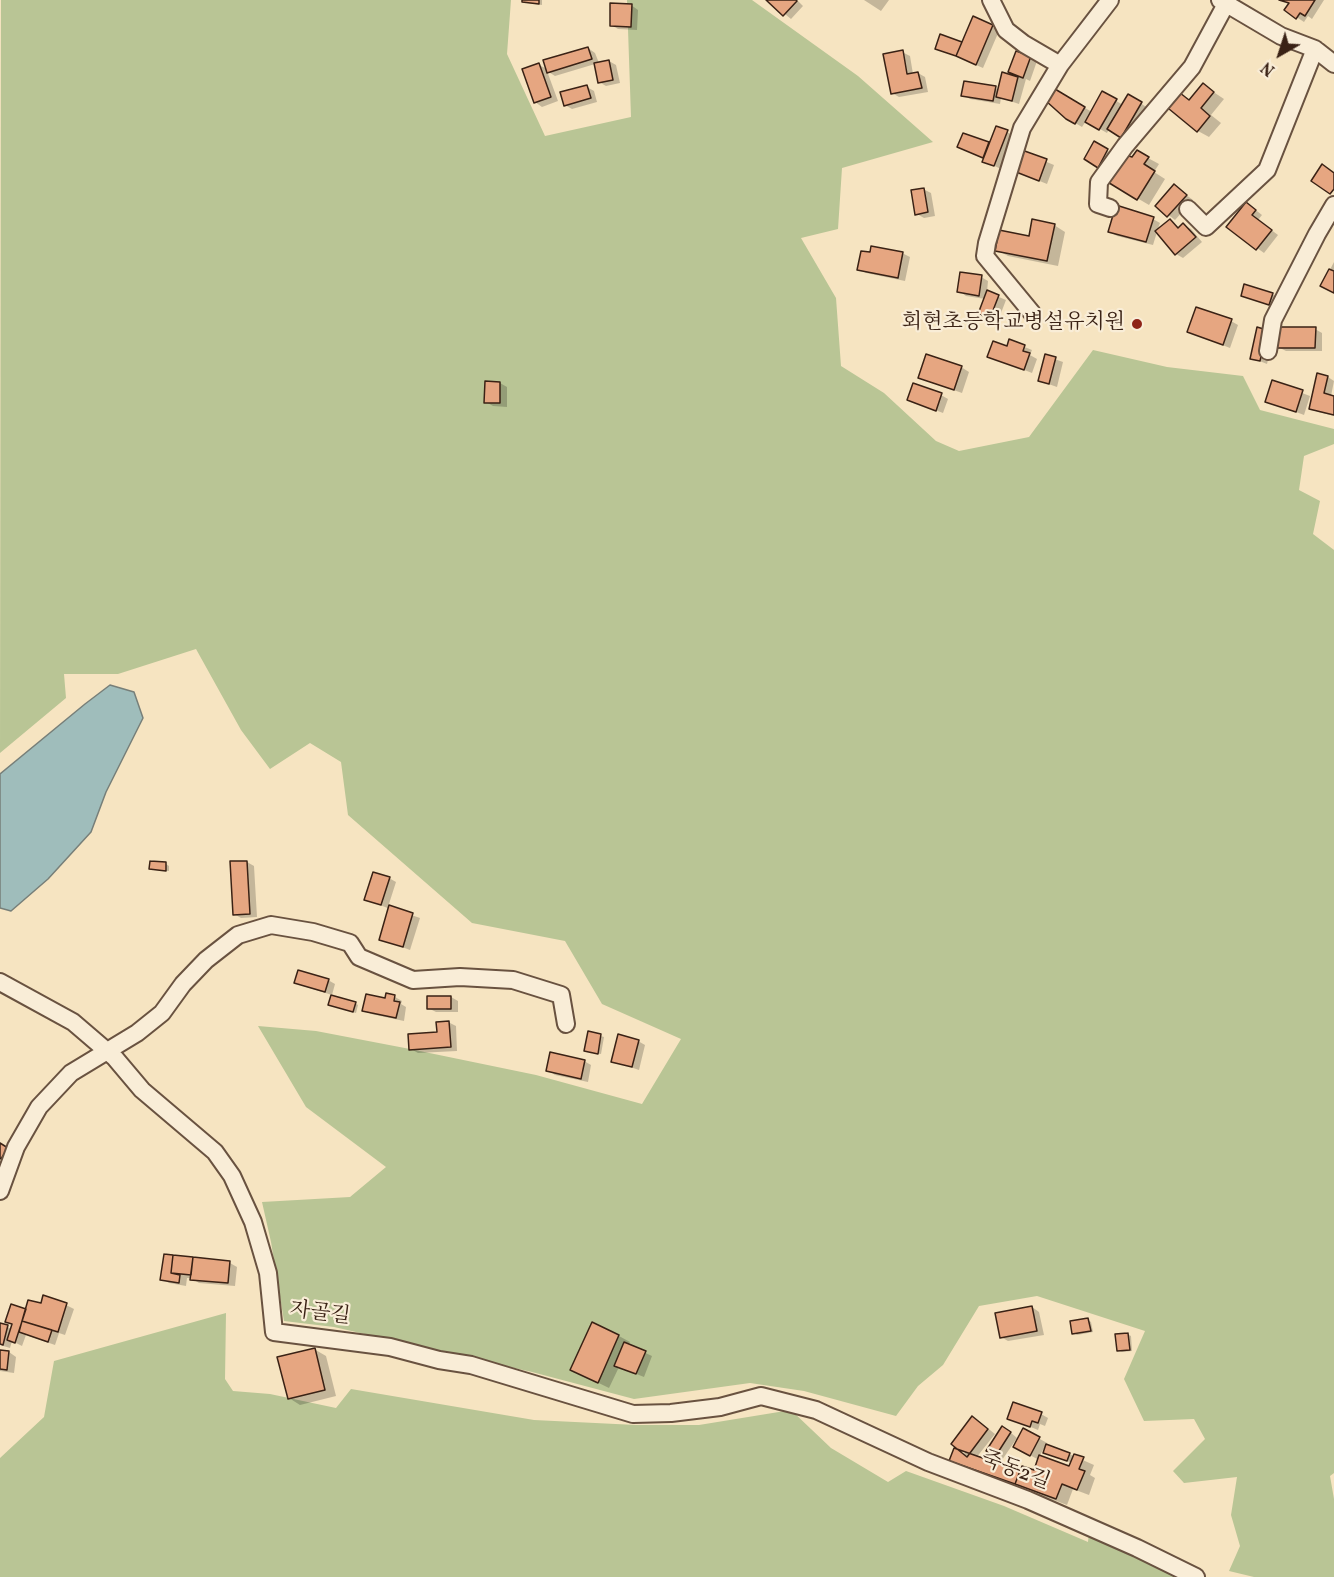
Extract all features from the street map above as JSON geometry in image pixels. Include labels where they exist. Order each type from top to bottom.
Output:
[{"type":"street","points":[[992,0],[1006,30],[1024,44],[1060,64]]},
{"type":"street","points":[[1032,313],[985,256],[987,243],[1022,128],[1060,64],[1110,0]]},
{"type":"street","points":[[1110,208],[1098,204],[1099,182],[1125,146],[1191,68],[1223,2],[1281,36],[1315,49],[1334,64]]},
{"type":"street","points":[[1188,209],[1206,227],[1267,170],[1315,49]]},
{"type":"street","points":[[1268,351],[1273,320],[1334,205]]},
{"type":"street","points":[[0,1191],[16,1147],[39,1107],[71,1073],[138,1033],[162,1013],[183,984],[207,960],[238,935],[271,925],[313,932],[350,943],[359,957],[413,980],[460,977],[513,980],[561,995],[566,1024]]},
{"type":"street","name":"자골길","points":[[0,982],[74,1022],[116,1058],[142,1090],[215,1152],[232,1176],[253,1222],[268,1273],[274,1332],[390,1347],[471,1365],[633,1414],[671,1413],[720,1407],[761,1396],[816,1410]]},
{"type":"street","name":"죽동2길","points":[[816,1410],[928,1462],[1094,1528],[1196,1577]]},
{"type":"green space","points":[[1,0],[511,0],[507,54],[545,136],[631,117],[627,0],[752,0],[858,76],[933,142],[842,168],[838,229],[801,238],[836,298],[841,366],[884,393],[936,441],[959,451],[1029,437],[1093,350],[1167,367],[1243,376],[1260,410],[1334,429],[1334,444],[1304,456],[1299,490],[1320,501],[1313,534],[1334,550],[1334,1473],[1330,1476],[1334,1499],[1334,1577],[1254,1577],[1229,1571],[1240,1546],[1231,1515],[1237,1477],[1184,1483],[1173,1471],[1205,1439],[1194,1419],[1144,1421],[1124,1379],[1145,1331],[1037,1296],[979,1306],[943,1365],[918,1386],[896,1416],[804,1391],[750,1383],[634,1399],[532,1372],[334,1327],[284,1321],[262,1202],[350,1197],[386,1167],[306,1107],[258,1026],[316,1031],[410,1049],[536,1075],[642,1104],[681,1039],[602,1004],[565,941],[472,923],[348,815],[341,762],[310,743],[270,769],[241,730],[196,649],[118,674],[64,674],[66,698],[0,753]]},
{"type":"green space","points":[[226,1313],[225,1379],[233,1391],[270,1394],[336,1408],[351,1389],[534,1420],[636,1425],[699,1425],[791,1410],[831,1448],[888,1482],[906,1471],[1004,1506],[1088,1542],[1089,1532],[1199,1577],[0,1577],[0,1458],[44,1417],[54,1361]]},
{"type":"water","points":[[110,685],[134,692],[143,718],[106,792],[91,832],[48,879],[11,911],[0,908],[0,774]]},
{"type":"building","points":[[522,0],[539,0],[539,4],[522,2]]},
{"type":"building","points":[[766,0],[796,0],[797,1],[783,16]]},
{"type":"building","points":[[1279,0],[1315,0],[1305,16],[1300,13],[1296,19],[1284,10],[1289,3]]},
{"type":"building","points":[[610,3],[632,4],[631,27],[610,26]]},
{"type":"building","points":[[973,16],[993,25],[976,65],[956,56]]},
{"type":"building","points":[[940,34],[962,42],[956,56],[935,49]]},
{"type":"building","points":[[588,47],[592,59],[547,73],[543,60]]},
{"type":"building","points":[[903,50],[907,74],[918,72],[922,88],[891,94],[883,54]]},
{"type":"building","points":[[1016,51],[1031,56],[1023,78],[1008,72]]},
{"type":"building","points":[[609,60],[613,80],[598,83],[594,63]]},
{"type":"building","points":[[539,63],[551,97],[534,103],[522,69]]},
{"type":"building","points":[[1002,72],[1018,77],[1012,101],[996,97]]},
{"type":"building","points":[[964,81],[996,86],[993,101],[961,96]]},
{"type":"building","points":[[1203,83],[1214,92],[1201,108],[1210,116],[1197,132],[1163,104],[1175,89],[1189,100]]},
{"type":"building","points":[[587,85],[591,98],[564,106],[560,92]]},
{"type":"building","points":[[1055,89],[1085,107],[1075,124],[1046,101]]},
{"type":"building","points":[[1102,91],[1117,99],[1099,130],[1085,122]]},
{"type":"building","points":[[1128,94],[1142,102],[1121,138],[1107,129]]},
{"type":"building","points":[[996,126],[1008,130],[994,166],[982,162]]},
{"type":"building","points":[[963,133],[989,142],[983,158],[957,147]]},
{"type":"building","points":[[1094,141],[1108,149],[1098,168],[1084,159]]},
{"type":"building","points":[[1019,149],[1047,159],[1039,181],[1011,170]]},
{"type":"building","points":[[1137,150],[1149,157],[1144,164],[1155,171],[1137,200],[1106,181],[1123,154],[1132,157]]},
{"type":"building","points":[[1322,164],[1334,173],[1334,189],[1330,194],[1311,181]]},
{"type":"building","points":[[1174,184],[1187,195],[1167,217],[1155,206]]},
{"type":"building","points":[[924,188],[928,212],[915,215],[911,190]]},
{"type":"building","points":[[1246,202],[1256,210],[1252,215],[1272,230],[1256,250],[1226,227]]},
{"type":"building","points":[[1116,205],[1154,217],[1146,242],[1108,232]]},
{"type":"building","points":[[1032,219],[1055,224],[1047,261],[995,251],[999,230],[1029,236]]},
{"type":"building","points":[[1170,219],[1178,228],[1183,223],[1196,237],[1175,255],[1155,231]]},
{"type":"building","points":[[871,246],[903,252],[898,278],[857,270],[861,251],[870,252]]},
{"type":"building","points":[[1329,269],[1334,271],[1334,293],[1320,286]]},
{"type":"building","points":[[960,272],[982,275],[979,296],[957,292]]},
{"type":"building","points":[[1244,284],[1273,293],[1269,305],[1241,296]]},
{"type":"building","points":[[987,290],[999,295],[990,318],[978,314]]},
{"type":"building","points":[[1196,307],[1232,319],[1223,345],[1187,332]]},
{"type":"building","points":[[1257,327],[1267,330],[1260,361],[1250,359]]},
{"type":"building","points":[[1277,327],[1316,327],[1315,348],[1277,348]]},
{"type":"building","points":[[1009,339],[1025,345],[1023,351],[1030,353],[1024,370],[987,357],[993,341],[1007,346]]},
{"type":"building","points":[[926,354],[962,366],[954,390],[918,378]]},
{"type":"building","points":[[1045,354],[1056,357],[1049,384],[1038,381]]},
{"type":"building","points":[[1317,373],[1328,376],[1324,393],[1334,396],[1334,415],[1309,409]]},
{"type":"building","points":[[1272,380],[1303,390],[1296,412],[1265,402]]},
{"type":"building","points":[[485,381],[500,382],[500,403],[484,403]]},
{"type":"building","points":[[913,383],[942,393],[936,411],[907,400]]},
{"type":"building","points":[[150,861],[166,862],[166,871],[149,869]]},
{"type":"building","points":[[230,861],[247,861],[250,914],[233,915]]},
{"type":"building","points":[[373,872],[390,877],[381,905],[364,900]]},
{"type":"building","points":[[389,905],[413,913],[403,947],[379,940]]},
{"type":"building","points":[[298,970],[329,979],[325,992],[294,983]]},
{"type":"building","points":[[386,993],[395,995],[394,1001],[400,1002],[396,1018],[362,1011],[366,994],[385,998]]},
{"type":"building","points":[[331,995],[356,1002],[353,1012],[328,1005]]},
{"type":"building","points":[[427,996],[451,996],[451,1009],[427,1009]]},
{"type":"building","points":[[449,1021],[451,1047],[409,1050],[408,1034],[437,1032],[436,1022]]},
{"type":"building","points":[[588,1031],[601,1034],[598,1054],[584,1051]]},
{"type":"building","points":[[618,1034],[639,1040],[632,1067],[611,1062]]},
{"type":"building","points":[[550,1052],[585,1060],[581,1079],[546,1071]]},
{"type":"building","points":[[0,1143],[8,1148],[1,1159],[0,1158]]},
{"type":"building","points":[[164,1254],[173,1255],[171,1273],[180,1275],[179,1283],[160,1280]]},
{"type":"building","points":[[173,1255],[193,1257],[191,1275],[171,1273]]},
{"type":"building","points":[[193,1257],[230,1261],[228,1283],[190,1280]]},
{"type":"building","points":[[43,1295],[67,1303],[58,1332],[22,1321],[28,1300],[41,1303]]},
{"type":"building","points":[[11,1304],[26,1309],[15,1343],[7,1340],[12,1324],[5,1322]]},
{"type":"building","points":[[1032,1306],[1037,1331],[1000,1338],[995,1313]]},
{"type":"building","points":[[1088,1318],[1091,1331],[1072,1334],[1070,1321]]},
{"type":"building","points":[[22,1321],[52,1330],[48,1342],[19,1332]]},
{"type":"building","points":[[592,1322],[619,1335],[598,1383],[570,1370]]},
{"type":"building","points":[[0,1323],[8,1325],[3,1345],[0,1344]]},
{"type":"building","points":[[1128,1333],[1130,1350],[1117,1351],[1115,1334]]},
{"type":"building","points":[[624,1342],[646,1351],[636,1374],[614,1366]]},
{"type":"building","points":[[315,1348],[325,1390],[288,1399],[277,1357]]},
{"type":"building","points":[[0,1350],[9,1351],[7,1370],[0,1369]]},
{"type":"building","points":[[1013,1402],[1042,1412],[1038,1423],[1032,1421],[1030,1427],[1007,1419]]},
{"type":"building","points":[[972,1416],[988,1429],[967,1457],[951,1444]]},
{"type":"building","points":[[1002,1426],[1011,1432],[995,1457],[986,1451]]},
{"type":"building","points":[[1023,1428],[1040,1437],[1030,1456],[1013,1447]]},
{"type":"building","points":[[1046,1444],[1070,1453],[1067,1461],[1043,1453]]},
{"type":"building","points":[[954,1448],[1020,1471],[1015,1484],[949,1461]]},
{"type":"building","points":[[1074,1454],[1084,1457],[1079,1469],[1085,1471],[1077,1490],[1062,1484],[1056,1499],[1015,1484],[1022,1466],[1034,1470],[1039,1455],[1069,1466]]},
{"type":"place","name":"회현초등학교병설유치원","points":[[1137,324]]}]
